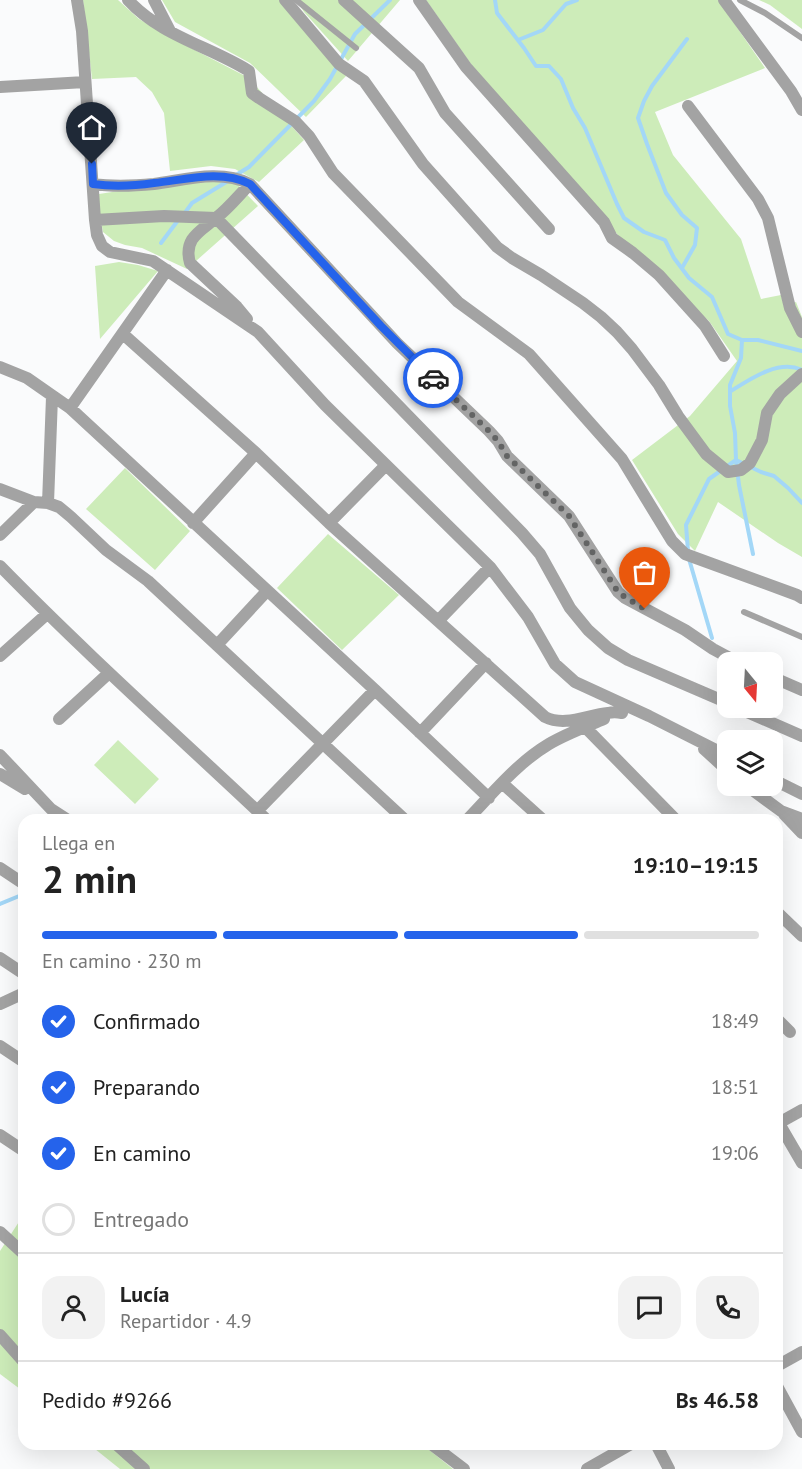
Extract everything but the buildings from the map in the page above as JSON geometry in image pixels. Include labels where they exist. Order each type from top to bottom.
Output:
[{"type":"street","points":[[77,0],[82,31],[95,220],[97,235],[102,246],[110,252],[153,261],[258,332]]},
{"type":"street","points":[[128,0],[135,8],[171,34],[249,71],[252,93],[295,121],[309,136],[333,172],[458,302],[529,354],[622,459],[672,541],[685,554],[802,598]]},
{"type":"street","points":[[154,0],[171,34]]},
{"type":"street","points":[[285,0],[339,64],[364,81],[423,164],[496,247],[601,316],[632,349],[706,454],[728,472],[741,470],[750,463],[762,440],[767,413],[780,394],[802,374]]},
{"type":"street","points":[[344,0],[420,68],[445,113],[549,229]]},
{"type":"street","points":[[418,0],[466,68],[604,222],[612,238],[633,252],[659,275],[705,326],[724,356]]},
{"type":"street","points":[[724,0],[791,91],[802,110]]},
{"type":"street","points":[[0,87],[85,82]]},
{"type":"street","points":[[688,106],[758,199],[768,218],[790,308],[802,332]]},
{"type":"street","points":[[93,184],[111,187],[127,186],[198,177],[234,177],[250,184],[397,343],[489,431],[507,456],[569,516],[618,592],[719,652]]},
{"type":"street","points":[[250,184],[216,218],[201,228],[191,241],[188,254],[190,263],[237,307],[325,405],[490,567],[528,617],[564,674],[575,682],[717,751]]},
{"type":"street","points":[[95,220],[164,216],[216,218],[522,533],[540,554],[570,608],[588,630],[608,648],[628,660],[717,698]]},
{"type":"street","points":[[70,408],[167,270]]},
{"type":"street","points":[[123,334],[545,717],[560,721],[581,719],[609,712],[649,716]]},
{"type":"street","points":[[0,367],[27,378],[70,408],[489,798]]},
{"type":"street","points":[[48,502],[52,397]]},
{"type":"street","points":[[193,523],[256,453]]},
{"type":"street","points":[[329,523],[386,465]]},
{"type":"street","points":[[0,489],[33,502],[48,502],[59,507],[106,550],[148,581],[398,814]]},
{"type":"street","points":[[0,536],[33,502]]},
{"type":"street","points":[[0,566],[47,614],[260,814]]},
{"type":"street","points":[[438,621],[490,567]]},
{"type":"street","points":[[217,645],[267,591]]},
{"type":"street","points":[[0,656],[47,614]]},
{"type":"street","points":[[420,733],[486,663]]},
{"type":"street","points":[[59,719],[109,673]]},
{"type":"street","points":[[783,682],[802,690]]},
{"type":"street","points":[[257,811],[375,690]]},
{"type":"street","points":[[473,814],[502,783],[547,745],[622,713]]},
{"type":"street","points":[[761,718],[802,736]]},
{"type":"street","points":[[585,727],[670,814]]},
{"type":"street","points":[[694,740],[717,761]]},
{"type":"street","points":[[0,755],[40,798],[59,814]]},
{"type":"street","points":[[0,774],[40,798]]},
{"type":"street","points":[[502,783],[536,814]]},
{"type":"street","points":[[783,784],[802,794]]},
{"type":"street","points":[[761,796],[781,811],[802,833]]},
{"type":"street","points":[[781,811],[802,819]]},
{"type":"street","points":[[0,868],[18,880]]},
{"type":"street","points":[[783,918],[802,936]]},
{"type":"street","points":[[0,958],[18,970]]},
{"type":"street","points":[[0,1005],[18,996]]},
{"type":"street","points":[[783,1026],[790,1032]]},
{"type":"street","points":[[0,1046],[18,1058]]},
{"type":"street","points":[[783,1120],[802,1110]]},
{"type":"street","points":[[783,1133],[802,1163]]},
{"type":"street","points":[[0,1135],[18,1147]]},
{"type":"street","points":[[0,1232],[18,1248]]},
{"type":"street","points":[[0,1335],[18,1355]]},
{"type":"street","points":[[783,1363],[802,1352]]},
{"type":"street","points":[[783,1397],[802,1432]]},
{"type":"street","points":[[123,1450],[144,1469]]},
{"type":"street","points":[[439,1450],[464,1469]]},
{"type":"street","points":[[587,1469],[620,1450]]},
{"type":"street","points":[[659,1450],[669,1469]]},
{"type":"lane","points":[[296,0],[356,48]]},
{"type":"lane","points":[[740,0],[765,13],[802,38]]},
{"type":"lane","points":[[744,612],[802,637]]},
{"type":"green space","points":[[83,0],[118,0],[139,19],[249,78],[304,140],[259,182],[235,169],[211,166],[170,171],[164,113],[152,92],[136,77],[92,79]]},
{"type":"green space","points":[[162,0],[282,0],[346,76],[306,117],[250,63],[175,22]]},
{"type":"green space","points":[[296,0],[400,0],[348,61]]},
{"type":"green space","points":[[426,0],[718,0],[765,68],[655,112],[673,155],[741,239],[761,299],[781,295],[784,306],[796,302],[802,317],[802,557],[718,502],[695,551],[678,534],[632,460],[690,416],[737,361],[709,321],[674,291],[624,242],[480,77]]},
{"type":"green space","points":[[759,0],[802,0],[802,29],[770,5]]},
{"type":"green space","points":[[196,179],[237,184],[258,206],[187,269],[142,248],[114,241],[103,232],[99,194]]},
{"type":"green space","points":[[119,262],[158,271],[100,339],[95,266]]},
{"type":"green space","points":[[125,468],[190,531],[155,570],[86,509]]},
{"type":"green space","points":[[328,534],[399,595],[342,650],[277,588]]},
{"type":"green space","points":[[118,740],[159,779],[135,804],[94,765]]},
{"type":"green space","points":[[18,1223],[18,1388],[0,1374],[0,1251]]},
{"type":"green space","points":[[96,1450],[429,1450],[453,1469],[120,1469]]},
{"type":"waterway","points":[[236,175],[249,167],[314,101],[330,79],[355,34],[390,0]]},
{"type":"waterway","points":[[495,0],[497,13],[536,66],[549,66],[561,79],[624,218],[644,232],[665,240],[674,258],[689,278],[712,297],[728,334],[742,340],[758,340],[802,351]]},
{"type":"waterway","points":[[518,40],[543,30],[566,4],[577,0]]},
{"type":"waterway","points":[[682,268],[695,245],[697,228],[682,215],[666,193],[638,118],[652,86],[687,39]]},
{"type":"waterway","points":[[184,214],[192,203],[228,181]]},
{"type":"waterway","points":[[161,243],[179,219]]},
{"type":"waterway","points":[[688,551],[686,525],[709,479],[736,460],[730,385],[741,358],[742,340]]},
{"type":"waterway","points":[[731,391],[756,376],[774,369],[793,367],[802,370]]},
{"type":"waterway","points":[[736,460],[753,554]]},
{"type":"waterway","points":[[736,460],[774,476],[802,503]]},
{"type":"waterway","points":[[689,559],[712,638]]},
{"type":"waterway","points":[[0,904],[18,896]]},
{"type":"way so far","points":[[433,378],[489,431],[507,456],[569,516],[618,592],[645,609]]},
{"type":"route","points":[[92,164],[93,184],[111,187],[153,184],[198,177],[234,177],[250,184],[397,343],[433,378]]}]
